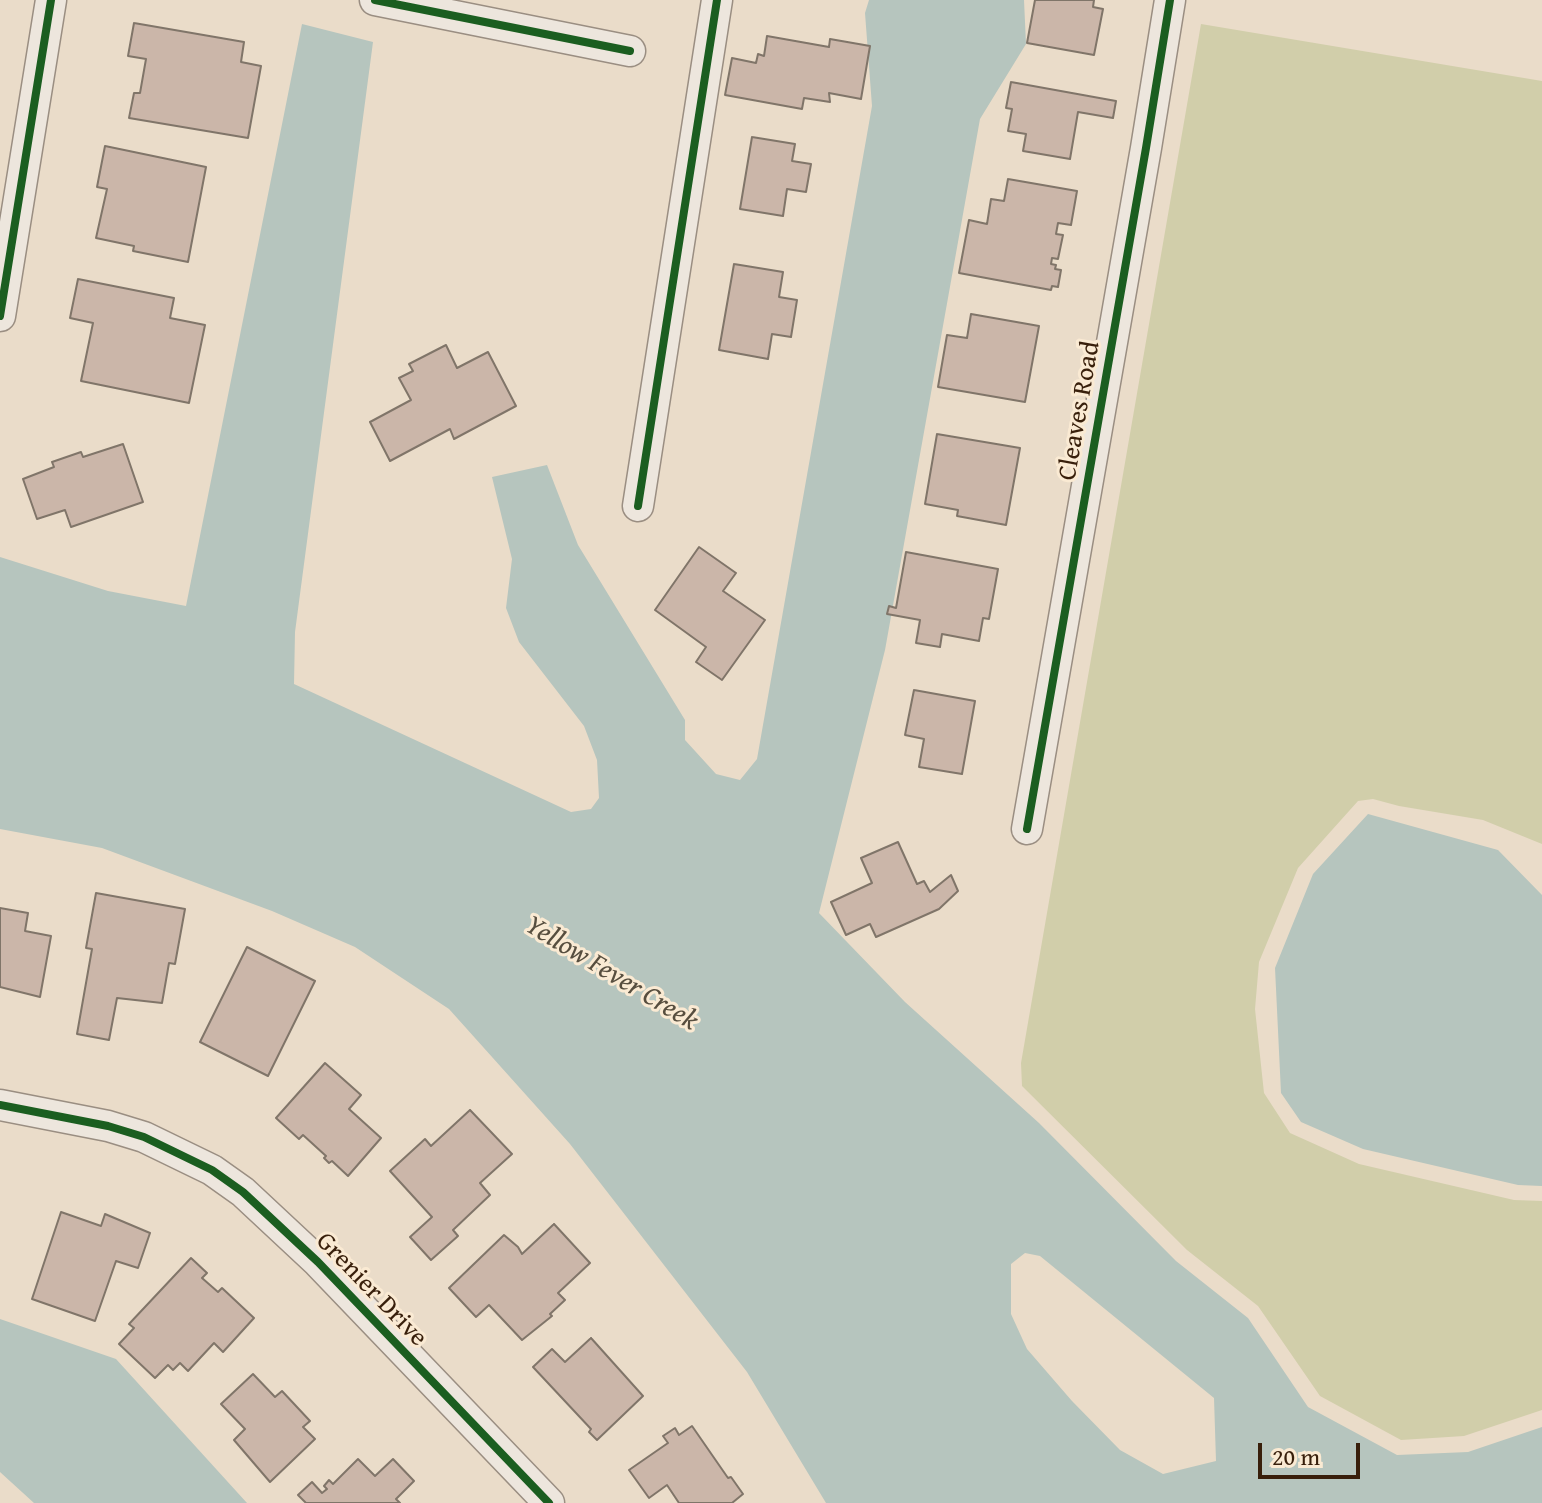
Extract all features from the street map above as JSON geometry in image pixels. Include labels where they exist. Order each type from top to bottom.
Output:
[{"type":"street","points":[[0,316],[51,0]]},
{"type":"street","points":[[375,0],[630,51]]},
{"type":"street","points":[[638,506],[717,0]]},
{"type":"street","name":"Cleaves Road","points":[[1027,829],[1170,0]]},
{"type":"street","name":"Grenier Drive","points":[[0,1105],[108,1126],[144,1137],[201,1164],[243,1192],[318,1262],[549,1503]]},
{"type":"shaded area","points":[[1201,24],[1542,81],[1542,844],[1483,820],[1373,799],[1358,801],[1298,868],[1259,962],[1255,1009],[1264,1093],[1290,1133],[1359,1164],[1514,1200],[1542,1201],[1542,1410],[1464,1436],[1401,1440],[1320,1396],[1258,1306],[1187,1250],[1022,1086],[1021,1063]]},
{"type":"water","name":"Yellow Fever Creek","points":[[869,0],[1024,0],[1026,44],[980,119],[885,650],[819,913],[905,1002],[1039,1123],[1176,1261],[1248,1318],[1308,1407],[1397,1455],[1468,1452],[1542,1427],[1542,1503],[826,1503],[747,1372],[570,1144],[449,1009],[355,947],[272,911],[102,848],[0,829],[0,557],[108,591],[186,606],[302,24],[373,42],[295,632],[294,684],[571,812],[591,809],[599,798],[597,760],[584,726],[519,642],[506,608],[512,559],[492,477],[547,465],[578,545],[685,720],[685,740],[716,774],[740,780],[757,759],[872,106],[865,13]],"holes":[[[1025,1253],[1040,1256],[1214,1398],[1216,1461],[1163,1474],[1120,1450],[1027,1349],[1011,1314],[1011,1264]]]},
{"type":"water","points":[[1368,814],[1498,850],[1542,895],[1542,1186],[1518,1185],[1363,1149],[1301,1122],[1281,1093],[1275,968],[1313,874]]},
{"type":"water","points":[[0,1319],[116,1359],[247,1503],[34,1503],[0,1472]]},
{"type":"building","points":[[1035,0],[1094,0],[1093,7],[1103,9],[1094,55],[1027,43]]},
{"type":"building","points":[[134,23],[244,42],[241,62],[261,66],[248,138],[129,118],[134,93],[140,93],[146,59],[128,56]]},
{"type":"building","points":[[767,36],[829,47],[830,39],[870,46],[861,99],[829,93],[830,102],[804,98],[802,109],[725,95],[732,58],[756,63],[758,54],[764,56]]},
{"type":"building","points":[[1011,82],[1116,101],[1113,118],[1078,112],[1070,159],[1023,151],[1026,134],[1008,131],[1012,109],[1006,108]]},
{"type":"building","points":[[752,137],[795,144],[792,161],[811,164],[806,192],[787,189],[783,216],[740,209]]},
{"type":"building","points":[[105,146],[206,167],[188,262],[133,251],[134,246],[96,238],[107,189],[97,187]]},
{"type":"building","points":[[1008,179],[1077,191],[1071,225],[1058,223],[1056,234],[1063,235],[1058,259],[1052,258],[1051,264],[1061,270],[1058,287],[1052,286],[1051,290],[959,273],[969,220],[987,224],[991,199],[1004,201]]},
{"type":"building","points":[[734,264],[783,272],[779,297],[797,300],[791,337],[772,334],[768,359],[719,350]]},
{"type":"building","points":[[78,279],[174,298],[170,318],[205,325],[189,403],[81,381],[93,323],[70,318]]},
{"type":"building","points":[[971,314],[1039,326],[1025,402],[938,387],[947,335],[967,338]]},
{"type":"building","points":[[446,345],[457,368],[488,352],[516,406],[454,439],[450,429],[390,461],[370,422],[411,400],[399,378],[413,371],[409,364]]},
{"type":"building","points":[[937,434],[1020,448],[1006,525],[957,516],[958,510],[925,504]]},
{"type":"building","points":[[123,444],[143,502],[71,527],[65,510],[37,519],[23,479],[54,467],[52,462],[81,452],[83,457]]},
{"type":"building","points":[[699,547],[736,573],[723,591],[765,620],[722,680],[696,662],[706,647],[655,610]]},
{"type":"building","points":[[906,552],[998,569],[989,619],[983,618],[979,641],[942,634],[940,647],[916,643],[920,620],[887,614],[889,606],[896,608]]},
{"type":"building","points":[[914,690],[975,701],[962,774],[919,767],[924,739],[905,735]]},
{"type":"building","points":[[898,842],[917,884],[924,881],[930,892],[951,875],[958,891],[939,909],[876,937],[870,924],[846,935],[831,902],[872,883],[861,858]]},
{"type":"building","points":[[96,893],[185,909],[175,964],[169,963],[162,1003],[117,998],[109,1040],[77,1034],[92,949],[86,948]]},
{"type":"building","points":[[0,908],[28,913],[25,931],[51,936],[40,997],[0,987]]},
{"type":"building","points":[[247,947],[315,981],[268,1076],[200,1042]]},
{"type":"building","points":[[325,1063],[361,1095],[349,1109],[381,1138],[348,1176],[332,1161],[329,1163],[324,1158],[326,1156],[303,1135],[299,1139],[276,1118]]},
{"type":"building","points":[[470,1110],[512,1154],[480,1183],[490,1195],[453,1230],[458,1236],[431,1260],[410,1237],[432,1217],[390,1171],[425,1139],[431,1146]]},
{"type":"building","points":[[61,1212],[101,1226],[105,1214],[150,1233],[138,1268],[116,1261],[95,1321],[32,1299]]},
{"type":"building","points":[[554,1224],[590,1263],[558,1293],[565,1300],[550,1314],[552,1316],[522,1340],[489,1305],[476,1317],[449,1288],[504,1235],[522,1254]]},
{"type":"building","points":[[191,1258],[207,1273],[202,1278],[218,1292],[222,1288],[254,1318],[223,1352],[214,1343],[188,1371],[180,1363],[173,1370],[168,1365],[155,1378],[119,1344],[134,1328],[129,1324]]},
{"type":"building","points":[[591,1338],[643,1396],[597,1440],[589,1432],[591,1429],[533,1367],[552,1349],[565,1362]]},
{"type":"building","points":[[253,1374],[275,1397],[282,1391],[310,1421],[303,1427],[315,1439],[270,1482],[234,1440],[245,1429],[221,1404]]},
{"type":"building","points":[[692,1426],[743,1494],[732,1503],[679,1503],[667,1485],[649,1498],[629,1470],[668,1443],[663,1436],[675,1428],[679,1435]]},
{"type":"building","points":[[358,1459],[375,1476],[393,1459],[414,1481],[396,1499],[400,1503],[306,1503],[298,1495],[312,1482],[322,1493],[327,1489],[324,1486],[329,1480],[333,1484]]},
{"type":"cycle path","points":[[0,316],[51,0]]},
{"type":"cycle path","points":[[375,0],[630,51]]},
{"type":"cycle path","points":[[638,506],[717,0]]},
{"type":"cycle path","points":[[1027,829],[1170,0]]},
{"type":"cycle path","points":[[0,1105],[108,1126],[144,1137],[212,1170],[243,1192],[318,1262],[549,1503]]}]
